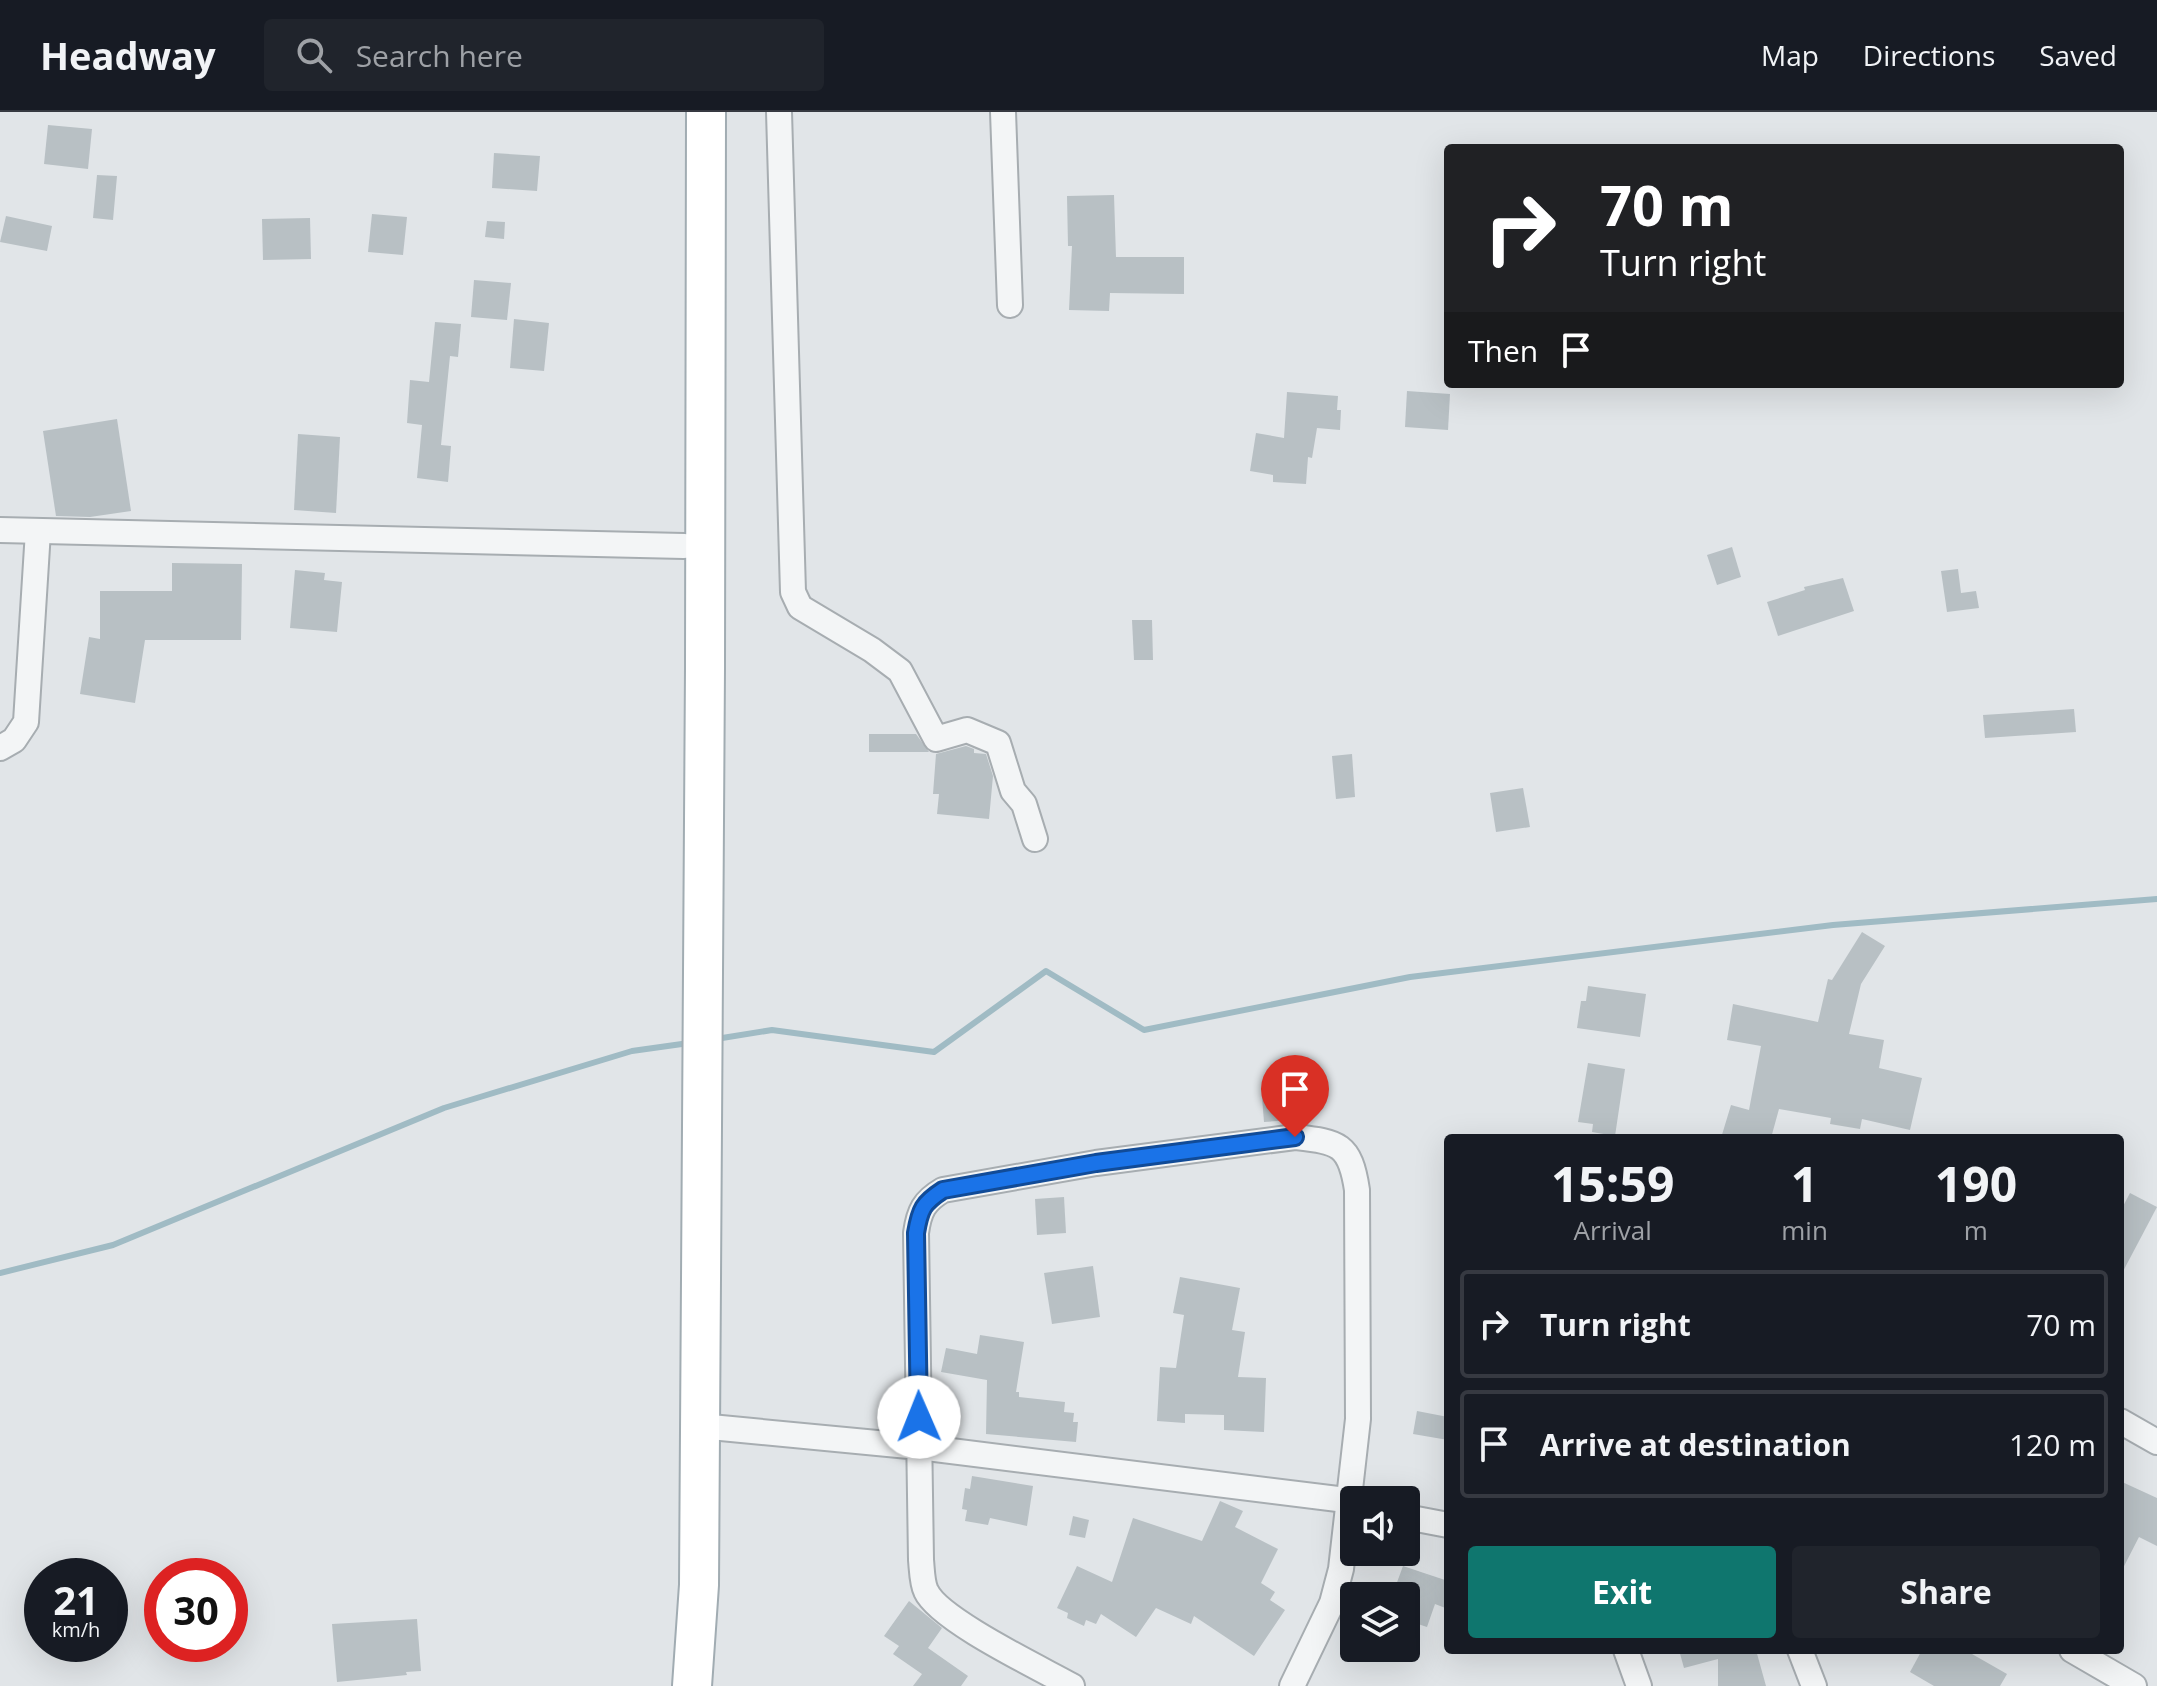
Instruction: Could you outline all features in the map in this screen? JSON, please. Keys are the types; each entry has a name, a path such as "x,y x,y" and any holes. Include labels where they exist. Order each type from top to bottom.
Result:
{"main road":[{"path":"672,1686 687,112"},
{"path":"692,1686 699,1585 706,112"}],"street":[{"path":"779,112 793,592 800,607 872,650 900,671 936,739 967,730 998,743 1013,791 1024,804 1035,839"},
{"path":"1003,112 1010,305"},
{"path":"0,530 684,546"},
{"path":"0,748 14,740 26,722 38,531"},
{"path":"1072,1686 956,1620 936,1605 925,1590 921,1560 916,1233 926,1201 943,1190 1065,1168 1295,1137 1340,1147 1353,1165 1357,1190 1358,1419 1352,1486"},
{"path":"2124,1423 2157,1442"},
{"path":"700,1426 919,1447 1340,1499"},
{"path":"1420,1520 1444,1524"},
{"path":"1292,1686 1332,1603 1341,1566"},
{"path":"1627,1654 1639,1686"},
{"path":"1802,1654 1814,1686"},
{"path":"2079,1654 2134,1686"}],"building":[{"path":"48,125 92,129 88,169 44,164"},
{"path":"494,153 540,156 537,191 492,188"},
{"path":"97,175 117,176 113,220 93,218"},
{"path":"1114,195 1116,257 1184,257 1184,294 1110,293 1109,311 1069,310 1072,246 1068,246 1067,196"},
{"path":"372,214 407,217 403,255 368,252"},
{"path":"6,216 52,226 47,251 0,242"},
{"path":"310,218 311,259 263,260 262,219"},
{"path":"487,221 505,222 504,239 485,237"},
{"path":"474,280 511,283 507,320 471,317"},
{"path":"514,319 549,323 544,371 510,368"},
{"path":"435,322 461,324 458,357 450,356 441,445 451,446 448,482 417,478 422,425 407,423 410,380 429,382"},
{"path":"1407,391 1450,394 1448,430 1405,427"},
{"path":"1287,392 1338,396 1337,410 1341,410 1340,430 1317,428 1312,458 1308,457 1306,484 1273,482 1273,475 1250,471 1256,433 1284,438"},
{"path":"117,419 131,511 90,517 56,516 43,431"},
{"path":"298,434 340,437 336,513 294,510"},
{"path":"1732,547 1741,577 1717,585 1707,555"},
{"path":"172,563 242,564 241,640 145,640 135,703 80,694 89,637 100,639 100,591 172,591"},
{"path":"1958,569 1961,593 1976,591 1979,608 1947,612 1941,571"},
{"path":"295,570 325,573 324,580 342,582 337,632 290,628"},
{"path":"1843,578 1854,611 1778,636 1767,602 1805,590 1804,587"},
{"path":"1132,620 1152,620 1153,660 1134,660"},
{"path":"2074,709 2076,732 1985,738 1983,715"},
{"path":"869,734 916,734 929,752 869,752"},
{"path":"966,746 974,749 974,753 986,754 993,776 989,819 937,814 939,794 933,794 936,754"},
{"path":"1352,754 1355,797 1336,799 1332,756"},
{"path":"1523,788 1530,827 1496,832 1490,793"},
{"path":"1862,932 1885,946 1861,984 1849,1034 1884,1040 1879,1068 1922,1078 1910,1130 1862,1119 1860,1129 1830,1124 1831,1118 1779,1109 1772,1134 1722,1134 1731,1105 1749,1110 1761,1046 1727,1040 1733,1004 1818,1022 1828,979 1832,980"},
{"path":"1588,986 1646,994 1640,1037 1577,1028 1581,1001 1586,1001"},
{"path":"1588,1063 1625,1069 1615,1134 1592,1132 1593,1124 1578,1122"},
{"path":"1303,1093 1305,1119 1264,1122 1262,1097"},
{"path":"2130,1193 2157,1207 2124,1269 2124,1204"},
{"path":"1064,1197 1066,1233 1037,1235 1035,1199"},
{"path":"1093,1266 1100,1317 1052,1324 1044,1273"},
{"path":"1180,1277 1240,1288 1232,1330 1245,1332 1238,1377 1266,1378 1264,1432 1224,1430 1224,1415 1185,1414 1185,1423 1157,1421 1160,1367 1176,1368 1184,1315 1173,1313"},
{"path":"980,1335 1024,1342 1016,1392 1019,1392 1019,1397 1065,1402 1064,1412 1074,1413 1073,1422 1078,1422 1076,1442 986,1434 987,1380 941,1372 946,1348 977,1354"},
{"path":"1417,1411 1444,1416 1444,1439 1413,1434"},
{"path":"972,1476 1033,1486 1027,1526 990,1518 988,1525 965,1521 967,1510 962,1509 965,1488 970,1489"},
{"path":"2124,1483 2157,1498 2157,1546 2139,1537 2124,1566"},
{"path":"1220,1501 1243,1511 1235,1527 1278,1549 1261,1583 1275,1592 1270,1600 1285,1610 1254,1656 1194,1616 1191,1624 1156,1608 1136,1637 1101,1614 1096,1624 1086,1620 1084,1626 1067,1618 1068,1613 1057,1608 1077,1566 1112,1582 1133,1518 1202,1541"},
{"path":"1073,1516 1089,1520 1085,1538 1069,1535"},
{"path":"1403,1566 1444,1580 1444,1607 1435,1604 1427,1627 1420,1625 1420,1582 1397,1582"},
{"path":"909,1601 942,1628 928,1648 968,1676 961,1686 913,1686 922,1674 893,1654 899,1646 884,1636"},
{"path":"417,1619 421,1671 337,1682 332,1624"},
{"path":"1680,1654 1757,1654 1766,1686 1718,1686 1718,1659 1684,1668"},
{"path":"1920,1654 1972,1654 2007,1674 2000,1686 1934,1686 1910,1672"}],"waterway":[{"path":"716,1039 772,1030 934,1052 1046,971 1144,1030 1410,977 1833,925 2157,899"},
{"path":"0,1273 113,1245 444,1108 632,1051 689,1043"}],"route":[{"path":"919,1417 916,1233 926,1201 943,1190 1065,1168 1295,1137"}]}
